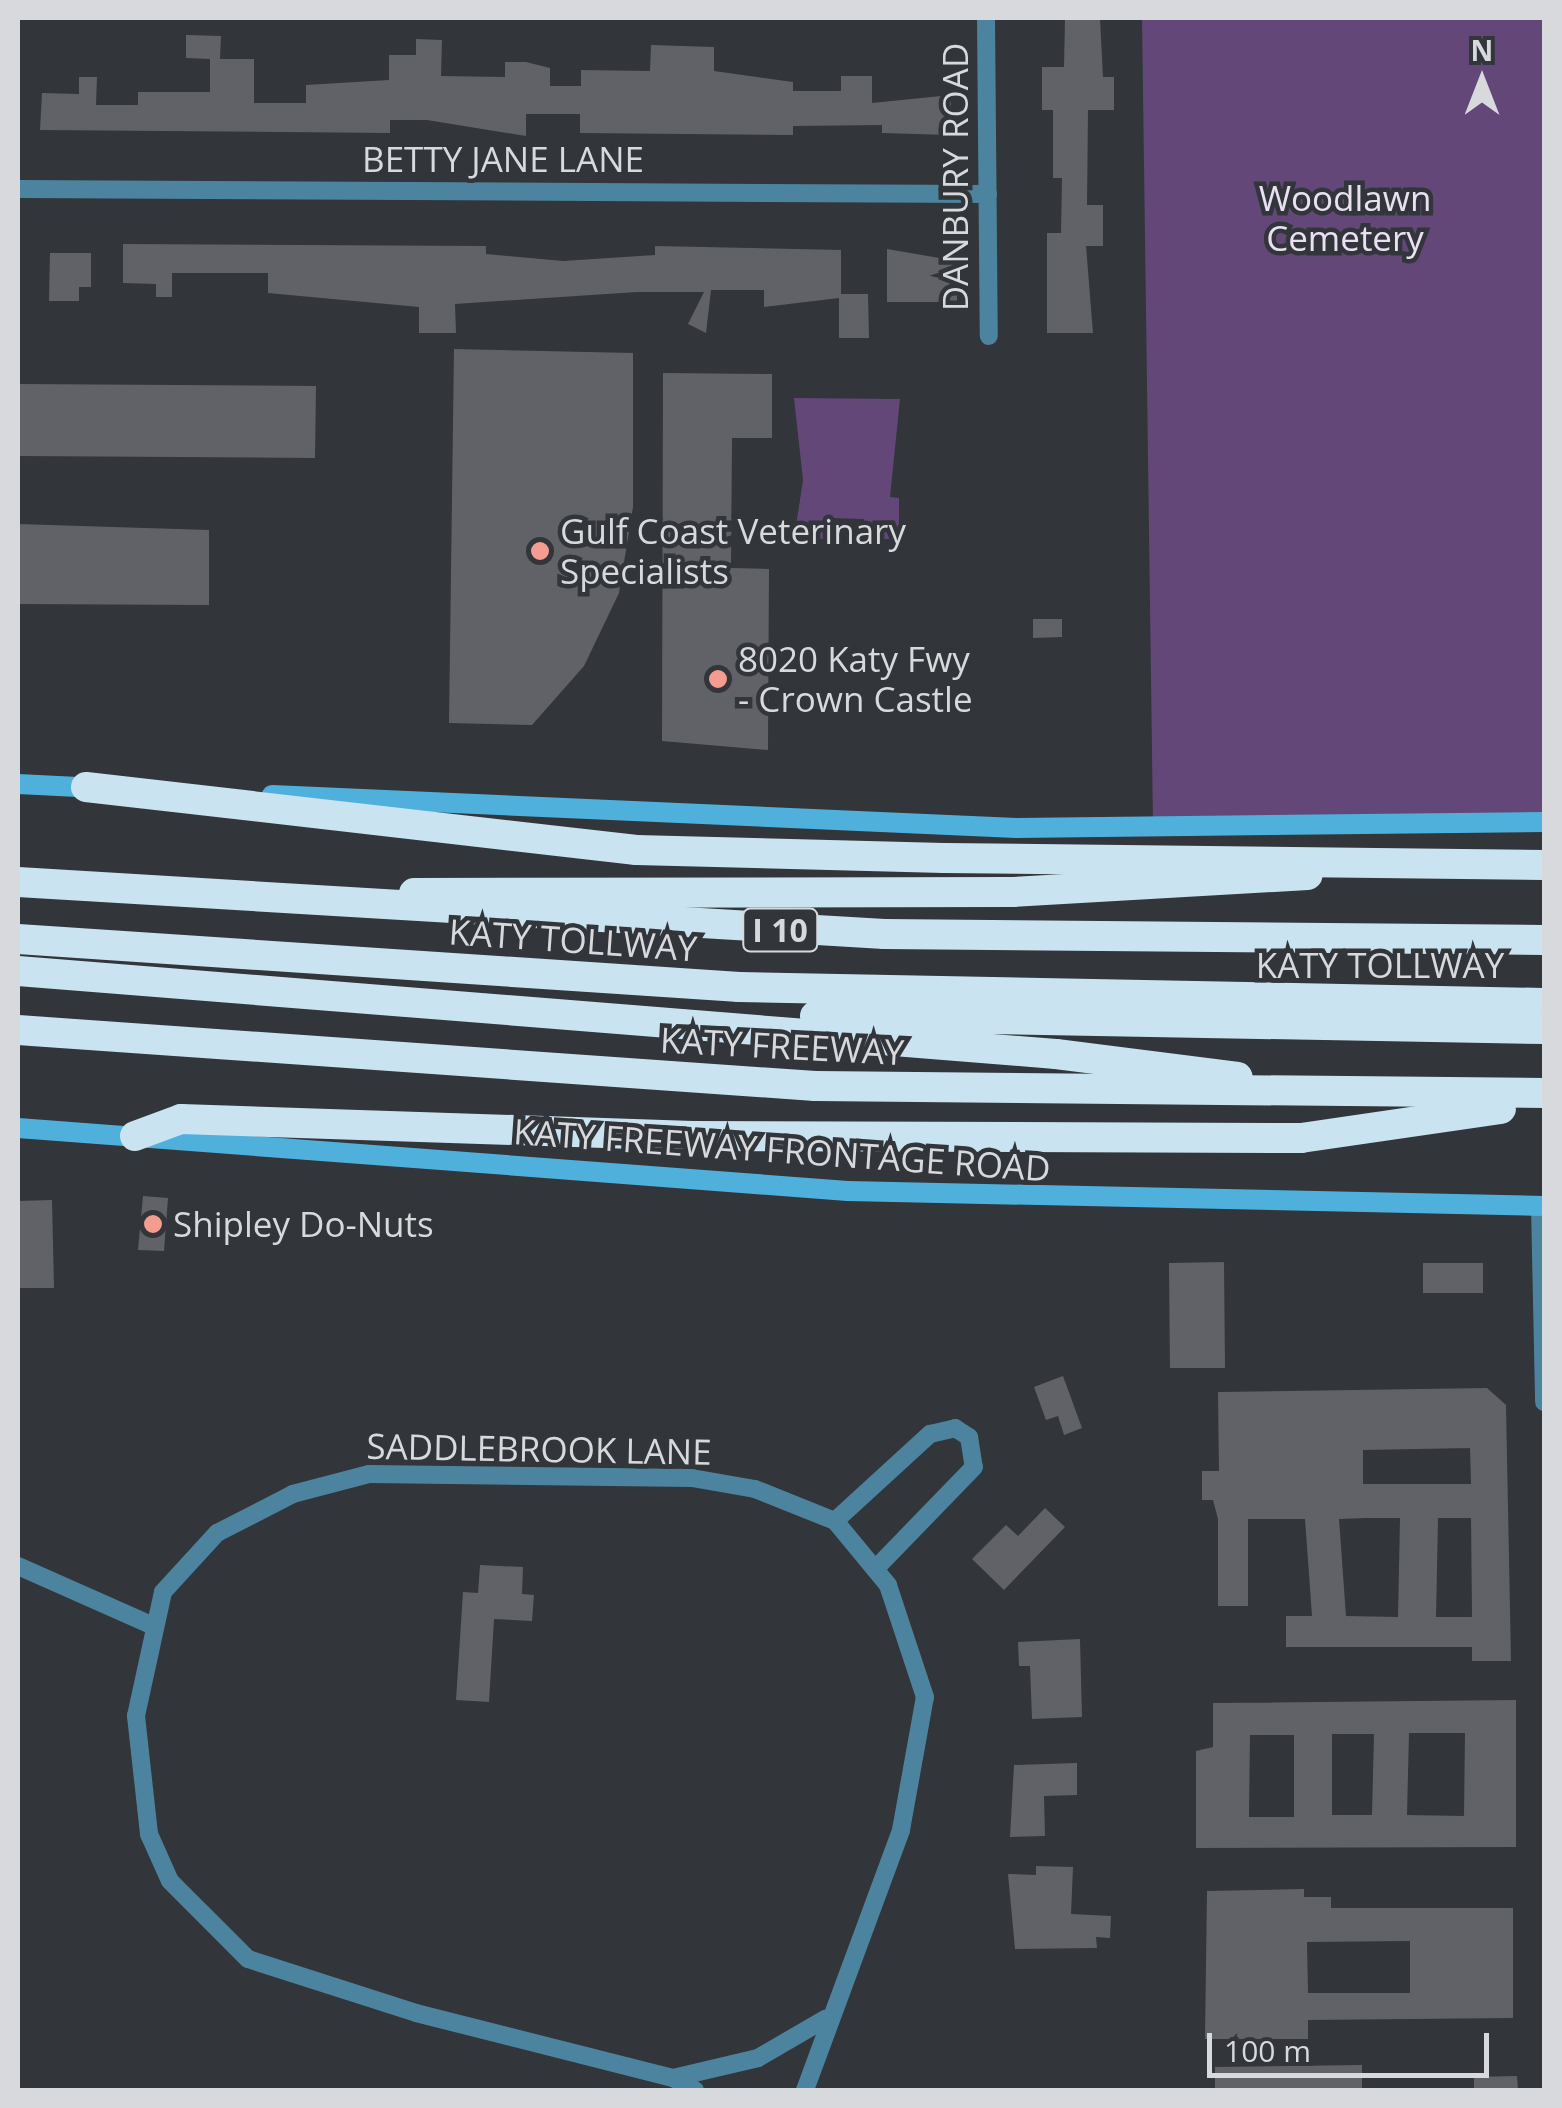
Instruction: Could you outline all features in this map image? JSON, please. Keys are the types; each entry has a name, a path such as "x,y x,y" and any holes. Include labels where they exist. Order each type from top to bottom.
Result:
{"highway":[{"path":"86,787 636,850 1544,865"},
{"path":"274,900 556,887 1013,892 1544,853"},
{"name":"I 10","path":"18,882 884,934 1544,940"},
{"name":"KATY TOLLWAY","path":"18,939 739,987 1544,1003"},
{"path":"18,971 1056,1054 1355,1093"},
{"path":"437,1005 1544,1029"},
{"name":"KATY FREEWAY","path":"18,1030 816,1086 1544,1093"},
{"path":"135,1136 181,1119 692,1136 1301,1138 1544,1102"}],"main road":[{"path":"18,784 1016,828 1544,822"},
{"name":"KATY FREEWAY FRONTAGE ROAD","path":"18,1128 1053,1201 1542,1206"}],"street":[{"name":"DANBURY ROAD","path":"986,18 989,336"},
{"name":"BETTY JANE LANE","path":"18,189 988,194"},
{"path":"1542,1206 1544,1402"},
{"path":"835,1521 930,1434 954,1428 969,1437 974,1467 875,1569"},
{"name":"SADDLEBROOK LANE","path":"696,2090 673,2078 313,1982 248,1960 202,1921 170,1881 140,1780 136,1716 151,1625 184,1561 217,1533 292,1494 369,1474 692,1478 756,1489 835,1521 875,1569 910,1636 921,1681 919,1759 901,1830 825,2019 805,2090"},
{"path":"18,1566 151,1625"},
{"name":"SADDLEBROOK LANE","path":"673,2078 758,2058 825,2019"}],"green space":[{"name":"Woodlawn Cemetery","path":"1142,18 1544,18 1544,822 1153,826"},
{"path":"794,398 900,399 890,497 899,498 899,539 864,539 864,519 830,518 829,539 794,539 803,480"}],"building":[{"path":"1065,18 1100,18 1103,77 1114,77 1114,110 1088,110 1087,205 1103,205 1103,246 1086,246 1093,333 1047,333 1047,233 1061,233 1062,178 1053,178 1053,110 1042,110 1042,67 1064,67"},
{"path":"186,35 221,36 220,59 254,59 254,103 306,103 306,85 389,80 389,55 416,55 416,39 442,40 441,76 505,77 505,62 526,62 550,68 550,86 581,86 581,70 650,71 651,45 714,47 714,71 793,82 793,91 841,91 841,76 872,76 872,103 951,95 950,135 882,133 882,125 793,126 793,135 580,133 580,114 526,114 526,136 427,120 390,120 390,133 40,130 42,93 79,94 79,77 97,77 96,105 138,105 138,92 210,92 210,59 186,58"},
{"path":"123,244 486,246 486,254 563,261 655,255 655,246 841,250 841,294 868,294 869,338 839,338 839,298 764,307 764,290 711,290 706,333 688,324 704,292 637,292 455,304 456,333 419,333 419,307 268,293 268,273 172,273 172,297 156,297 156,284 123,283"},
{"path":"887,249 957,261 957,302 887,302"},
{"path":"50,253 91,253 91,287 79,287 79,301 49,301"},
{"name":"Gulf Coast Veterinary Specialists","path":"454,349 633,353 633,507 619,593 584,666 532,725 449,723"},
{"path":"663,373 772,374 772,438 732,438 731,568 769,569 768,750 662,741"},
{"path":"18,384 316,386 315,458 18,456"},
{"path":"18,524 209,530 209,605 18,604"},
{"path":"1033,619 1062,619 1062,637 1033,638"},
{"name":"Shipley Do-Nuts","path":"143,1196 168,1198 164,1251 138,1250"},
{"path":"52,1200 54,1288 18,1288 18,1201"},
{"path":"1224,1262 1225,1368 1170,1368 1169,1263"},
{"path":"1423,1263 1483,1263 1483,1293 1423,1293"},
{"path":"1063,1376 1082,1428 1064,1435 1058,1416 1046,1420 1034,1387"},
{"path":"1487,1388 1506,1405 1511,1661 1472,1661 1472,1647 1286,1647 1286,1616 1312,1616 1305,1519 1248,1519 1248,1606 1218,1606 1218,1519 1213,1500 1202,1500 1202,1471 1219,1471 1218,1392","holes":["1470,1448 1471,1484 1363,1484 1363,1450","1400,1518 1398,1617 1346,1616 1339,1519","1438,1518 1471,1518 1472,1617 1436,1617"]},
{"path":"1045,1508 1065,1527 1004,1590 972,1559 1006,1525 1018,1536"},
{"path":"480,1565 523,1567 522,1594 534,1595 532,1621 494,1619 489,1702 456,1700 463,1592 478,1593"},
{"path":"1080,1639 1082,1717 1032,1719 1030,1666 1019,1666 1018,1642"},
{"path":"1516,1700 1516,1847 1196,1848 1196,1751 1213,1747 1213,1703","holes":["1409,1733 1465,1733 1464,1816 1407,1815","1332,1734 1374,1734 1372,1815 1332,1815","1250,1735 1294,1735 1294,1817 1249,1817"]},
{"path":"1077,1763 1077,1795 1044,1796 1045,1836 1010,1837 1014,1765"},
{"path":"1036,1866 1073,1867 1071,1914 1111,1916 1110,1938 1096,1937 1097,1948 1015,1949 1008,1874 1036,1875"},
{"path":"1304,1889 1304,1897 1331,1897 1331,1908 1513,1908 1513,2018 1308,2020 1308,2039 1205,2039 1207,1891","holes":["1410,1941 1410,1993 1308,1993 1307,1942"]},
{"path":"1362,2065 1362,2090 1215,2090 1215,2067"},
{"path":"1517,2076 1518,2090 1474,2090 1474,2077"}],"place":[{"name":"Gulf Coast Veterinary Specialists","path":"540,551"},
{"name":"8020 Katy Fwy - Crown Castle","path":"718,679"},
{"name":"Shipley Do-Nuts","path":"153,1224"}]}
